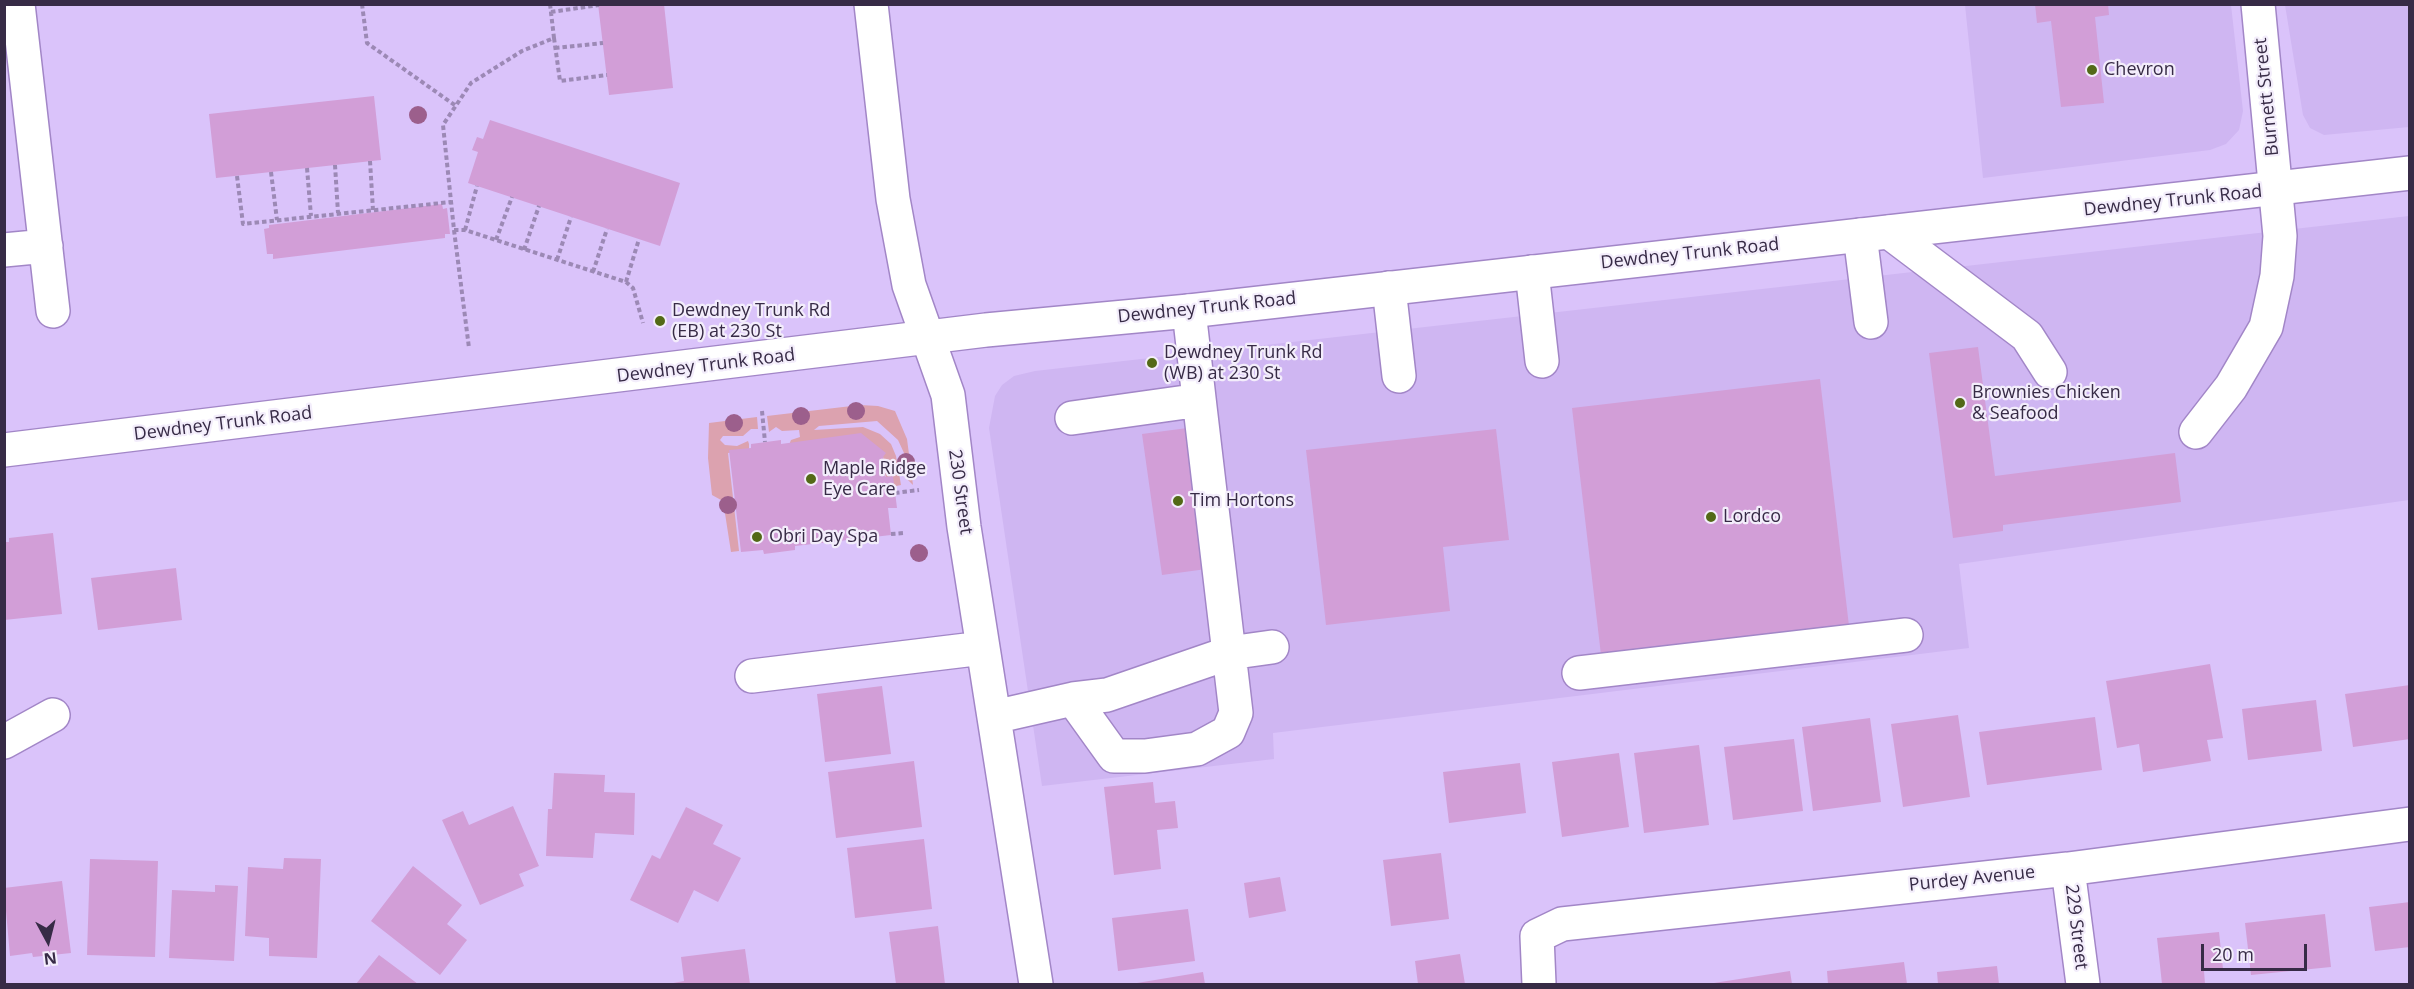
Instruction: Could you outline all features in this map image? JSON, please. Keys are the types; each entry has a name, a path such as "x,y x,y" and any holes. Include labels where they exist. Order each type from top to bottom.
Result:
{"main road":[{"path":"18,4 53,311"},
{"name":"230 Street","path":"871,4 893,199 909,285 948,395 964,527 1036,984"},
{"name":"Burnett Street","path":"2196,432 2231,387 2266,327 2277,276 2280,246 2258,4"},
{"name":"Dewdney Trunk Road","path":"4,450 928,338 2276,190 2409,173"},
{"path":"1871,322 1874,234"},
{"path":"1874,234 2027,336 2050,372"},
{"path":"4,250 46,246"},
{"path":"1532,272 1542,362"},
{"path":"1389,288 1399,376"},
{"path":"1073,699 1114,756 1145,756 1197,749 1228,732 1236,713 1189,310"},
{"path":"1072,418 1186,402 1200,407"},
{"path":"1579,672 1906,635"},
{"path":"752,676 983,648"},
{"path":"994,717 1073,699 1107,695 1229,653 1272,648"},
{"path":"4,742 53,715"},
{"name":"Purdey Avenue","path":"1539,984 1537,936 1562,924 2068,869 2409,824"},
{"name":"229 Street","path":"2068,869 2083,984"}],"path":[{"path":"363,4 367,43 456,106"},
{"path":"550,4 560,81 607,75"},
{"path":"551,12 598,5"},
{"path":"469,348 443,125 471,83 522,51 554,38"},
{"path":"555,48 603,43"},
{"path":"370,161 373,210"},
{"path":"335,165 338,213"},
{"path":"307,168 311,216"},
{"path":"271,172 277,220"},
{"path":"237,176 243,225 451,202"},
{"path":"465,230 477,186"},
{"path":"496,240 512,197"},
{"path":"524,250 539,206"},
{"path":"557,260 571,217"},
{"path":"593,272 607,229"},
{"path":"454,230 465,230 626,282 633,288 643,323"},
{"path":"626,282 639,239"},
{"path":"762,411 765,442"},
{"path":"895,493 919,490"},
{"path":"891,534 904,533"}],"shaded area":[{"path":"1965,5 2231,5 2243,111 2239,130 2226,144 2210,150 1983,178"},
{"path":"2285,5 2409,5 2409,127 2324,135 2310,128 2303,115"},
{"path":"2409,216 2409,500 1959,564 1969,648 1273,733 1274,759 1042,786 989,428 995,396 1002,385 1014,376 1035,371"},
{"path":"860,405 878,406 895,411 907,439 913,485 908,480 904,453 898,440 877,421 819,426 814,430 863,427 880,434 891,444 896,456 901,485 887,488 883,456 789,445 791,440 800,437 799,430 782,431 776,427 769,432 767,416"},
{"path":"757,417 758,429 751,429 743,436 723,436 720,440 725,445 737,446 748,441 749,444 749,450 728,453 739,551 731,552 724,507 721,500 712,495 708,458 709,423"}],"building":[{"path":"598,4 664,4 673,88 609,95"},
{"path":"2035,4 2108,4 2109,15 2095,17 2104,103 2061,107 2051,21 2037,23"},
{"path":"374,96 381,160 216,178 209,114"},
{"path":"490,120 680,183 660,246 468,183 478,152 472,150 477,137 483,139"},
{"path":"442,204 443,209 447,208 450,234 445,234 445,238 273,259 273,254 267,254 264,229 269,228 269,225"},
{"name":"Brownies Chicken & Seafood","path":"1978,347 1995,476 2175,453 2181,502 2003,525 2003,531 1953,538 1929,353"},
{"name":"Lordco","path":"1820,379 1849,626 1601,655 1572,408"},
{"name":"Tim Hortons","path":"1195,427 1214,568 1162,575 1142,434"},
{"path":"1496,429 1509,540 1443,547 1450,611 1326,625 1306,450"},
{"path":"861,433 886,453 883,457 885,477 893,476 897,508 888,508 891,535 795,546 795,550 764,554 763,550 741,552 729,450 751,448 751,444 781,440 781,444"},
{"path":"53,533 62,614 4,620 4,542 9,542 9,538"},
{"path":"176,568 182,620 98,630 91,578"},
{"path":"2210,664 2223,738 2207,740 2211,761 2143,772 2139,744 2117,748 2106,681"},
{"path":"2410,685 2410,739 2353,747 2345,694"},
{"path":"882,686 891,754 825,762 817,694"},
{"path":"2316,700 2322,751 2248,760 2242,709"},
{"path":"1958,715 1970,797 1903,807 1891,724"},
{"path":"2095,717 2102,770 1987,785 1979,732"},
{"path":"1870,718 1881,802 1813,811 1802,727"},
{"path":"1794,739 1803,811 1733,820 1724,747"},
{"path":"1699,745 1709,825 1644,833 1634,753"},
{"path":"1619,753 1629,827 1562,837 1552,762"},
{"path":"914,761 922,827 836,838 828,772"},
{"path":"1520,763 1526,813 1449,823 1443,772"},
{"path":"554,773 605,775 604,792 635,793 634,835 595,833 593,858 546,856 548,809 552,809"},
{"path":"1153,782 1155,803 1175,801 1178,828 1157,830 1161,869 1114,875 1104,787"},
{"path":"513,806 539,866 519,874 524,886 480,905 442,820 463,811 469,825"},
{"path":"686,807 723,825 713,844 741,858 718,902 694,890 678,923 630,900 652,855 660,859"},
{"path":"924,839 932,909 855,918 847,848"},
{"path":"1441,853 1449,919 1391,926 1383,860"},
{"path":"284,858 321,859 317,958 269,956 269,938 245,936 248,867 283,869"},
{"path":"90,859 158,861 155,957 87,955"},
{"path":"413,866 462,905 447,924 467,940 440,975 371,921"},
{"path":"1280,877 1286,911 1249,918 1244,883"},
{"path":"62,881 71,953 33,957 32,953 10,956 4,888"},
{"path":"215,885 238,886 234,961 169,958 172,890 215,892"},
{"path":"2410,902 2410,947 2375,951 2369,907"},
{"path":"1188,909 1195,961 1118,971 1112,918"},
{"path":"2325,914 2331,967 2251,975 2245,923"},
{"path":"938,926 945,984 896,984 889,932"},
{"path":"2219,932 2223,969 2204,971 2205,984 2162,984 2157,938"},
{"path":"745,949 750,984 668,984 684,981 681,957"},
{"path":"1460,954 1465,984 1418,984 1415,961"},
{"path":"379,955 418,984 356,984"},
{"path":"1904,962 1907,984 1828,984 1827,971"},
{"path":"1997,966 1999,984 1938,984 1937,972"},
{"path":"1790,971 1792,984 1714,984 1714,983"},
{"path":"1203,972 1205,984 1137,984 1137,983"}],"place":[{"name":"Chevron","path":"2092,70"},
{"name":"Dewdney Trunk Rd (EB) at 230 St","path":"660,321"},
{"name":"Dewdney Trunk Rd (WB) at 230 St","path":"1152,363"},
{"name":"Brownies Chicken & Seafood","path":"1960,403"},
{"name":"Maple Ridge Eye Care","path":"811,479"},
{"name":"Tim Hortons","path":"1178,501"},
{"name":"Lordco","path":"1711,517"},
{"name":"Obri Day Spa","path":"757,537"}]}
